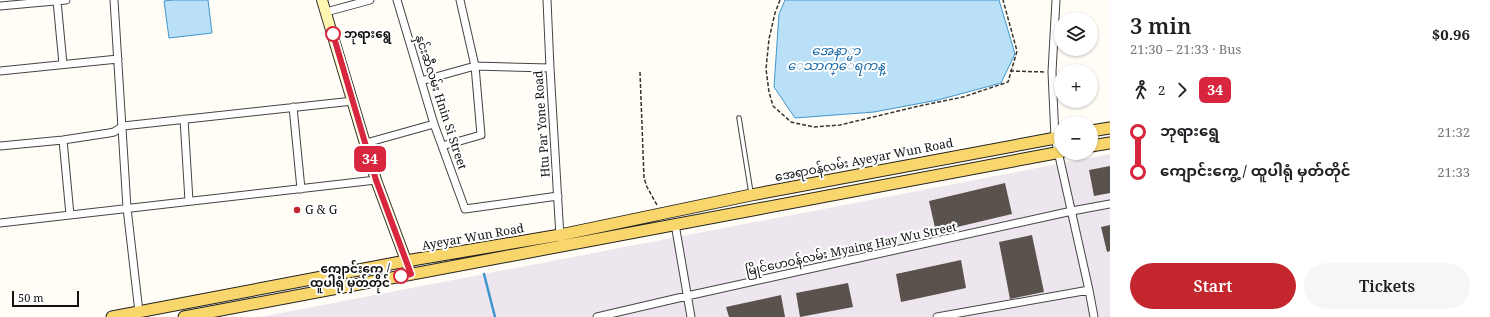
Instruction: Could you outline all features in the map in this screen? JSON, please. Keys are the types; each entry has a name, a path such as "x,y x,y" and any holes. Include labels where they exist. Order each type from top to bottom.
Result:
{"main road":[{"path":"322,0 376,180 411,274"},
{"path":"1098,130 1110,128"},
{"name":"အေရာဝန်လမ်း Ayeyar Wun Road","path":"668,213 751,195 1054,138"},
{"path":"1098,145 1110,142"},
{"path":"675,224 1054,153"},
{"name":"Ayeyar Wun Road","path":"184,317 221,314 411,274 561,241 668,213"},
{"name":"Ayeyar Wun Road","path":"112,317 406,261 561,241 675,224"}],"street":[{"path":"0,6 66,0"},
{"path":"114,0 123,126 126,208 139,312"},
{"path":"326,12 370,0"},
{"name":"နှင်းဆီလမ်း Hnin Si Street","path":"397,0 434,124 464,209 558,196"},
{"path":"442,146 481,135 475,66 460,0"},
{"name":"Htu Par Yone Road","path":"547,0 561,241"},
{"path":"1056,0 1052,72 1056,116"},
{"path":"57,1 63,64"},
{"path":"0,71 118,59"},
{"path":"421,81 475,66 550,68"},
{"path":"0,146 63,140 109,133 114,132 123,126 353,101"},
{"path":"293,107 301,189"},
{"path":"184,119 189,201"},
{"path":"366,144 434,124"},
{"path":"63,140 70,215"},
{"path":"1061,160 1094,317"},
{"path":"0,223 376,180"},
{"name":"မြိုင်ဟေဝန်လမ်း Myaing Hay Wu Street","path":"597,317 1072,211 1110,204"},
{"path":"675,224 691,317"},
{"path":"937,317 1089,290"},
{"path":"218,297 221,314"}],"lane":[{"path":"739,118 751,195"}],"path":[{"path":"780,0 769,39 766,68 769,92 773,106 791,122 814,127 840,125 918,106 963,97 1008,82 1010,71 1018,51 1003,0"},
{"path":"1010,71 1052,72"},
{"path":"640,72 644,178 646,188 668,213"}],"shaded area":[{"path":"1110,154 1110,317 260,317 1079,160 1098,160 1098,156"}],"water":[{"path":"208,0 212,33 169,38 164,1"},
{"name":"အေနာ္မာ ေသာက္ေရကန္","path":"785,0 999,0 1015,54 1001,83 938,100 874,112 795,118 774,87 779,14"}],"building":[{"path":"1110,166 1110,193 1094,196 1089,170"},
{"path":"1005,183 1012,214 936,232 929,201"},
{"path":"1110,225 1110,251 1107,252 1101,227"},
{"path":"1032,235 1044,292 1010,299 999,242"},
{"path":"961,260 966,288 901,302 896,274"},
{"path":"848,283 853,307 800,317 796,293"},
{"path":"781,295 785,317 729,317 726,307"}],"waterway":[{"path":"484,274 495,317"}],"bus line":[{"name":"34","path":"333,34 376,180 411,274 401,276"}],"place":[{"name":"ဘုရားရွေ","path":"333,34"},
{"name":"G & G","path":"297,210"},
{"name":"ကျောင်းကွေ့ / ထူပါရုံ မှတ်တိုင်","path":"401,276"}]}
